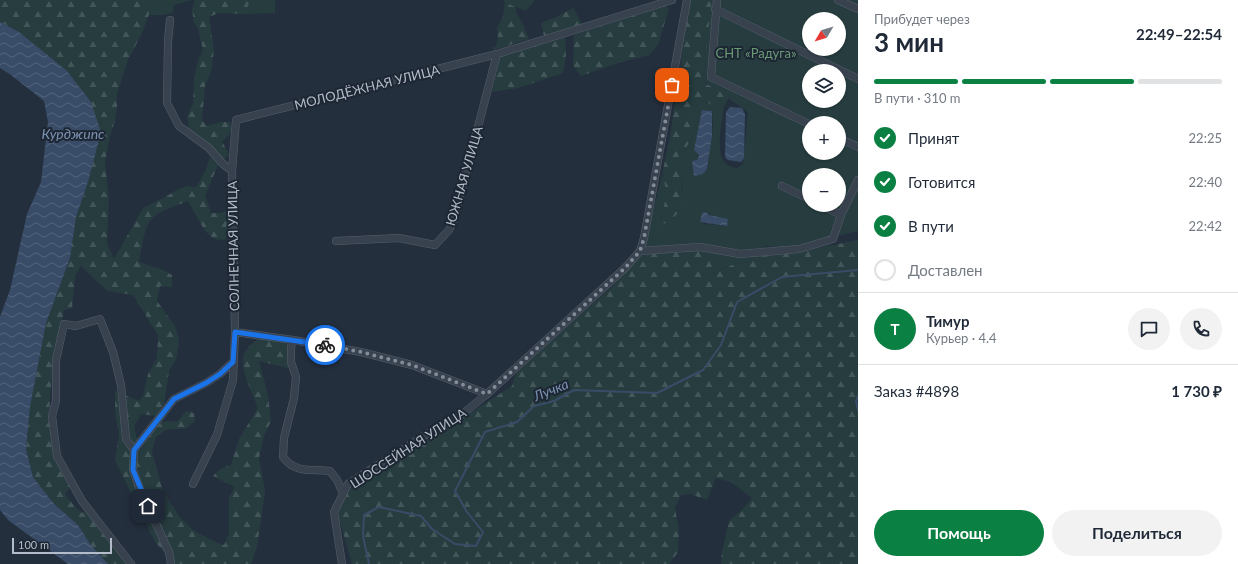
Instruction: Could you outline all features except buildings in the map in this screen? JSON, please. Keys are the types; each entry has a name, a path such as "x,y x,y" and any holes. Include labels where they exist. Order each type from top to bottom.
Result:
{"street":[{"name":"МОЛОДЁЖНАЯ УЛИЦА","path":"236,120 498,54 672,0"},
{"name":"ШОССЕЙНАЯ УЛИЦА","path":"342,564 334,512 348,484 427,434 455,420 487,394 587,304 625,268 640,251 644,238 687,0"},
{"path":"717,0 715,9 711,77 802,121"},
{"path":"838,0 858,9"},
{"path":"715,9 858,79"},
{"path":"170,20 168,41 167,103 179,126 208,148 232,171"},
{"name":"ЮЖНАЯ УЛИЦА","path":"336,241 399,238 435,245 449,230 454,219 498,54"},
{"name":"СОЛНЕЧНАЯ УЛИЦА","path":"193,484 217,435 233,380 235,332 232,171 236,120"},
{"path":"846,141 858,147"},
{"path":"640,251 700,247 740,254 799,249 833,239 841,215 858,180"},
{"path":"782,186 802,196"},
{"path":"835,212 841,215"},
{"path":"132,564 82,501 57,456 52,416 56,401 56,360 64,324 76,326 100,319 113,352 121,385 126,439 134,450"},
{"path":"235,332 361,352 412,365 487,394"},
{"path":"293,340 291,347 292,362 296,377 294,398 284,438 283,457 288,464 298,470 330,471 337,480 343,493"},
{"path":"171,564 169,552 141,492 133,470 134,450 174,399 206,383 220,374 233,362"}],"green space":[{"path":"0,0 152,0 149,15 141,35 128,60 117,93 115,121 110,136 105,162 109,200 107,243 114,259 143,208 187,186 196,187 205,172 210,157 218,165 205,196 211,213 220,213 229,210 230,229 225,240 214,239 205,231 188,201 167,209 152,218 147,226 139,262 163,270 172,275 172,287 160,286 157,301 175,326 179,340 177,357 169,371 164,404 155,416 141,414 134,426 140,452 158,425 167,421 177,422 186,411 194,413 195,421 187,428 166,430 156,437 152,451 163,491 179,516 193,530 224,545 229,534 229,497 235,487 213,476 220,469 231,465 239,439 258,408 246,377 243,357 249,347 260,338 288,344 288,368 259,361 268,395 271,421 264,436 259,458 265,491 257,547 251,564 173,564 154,540 115,460 119,435 115,410 115,391 139,401 143,396 148,374 157,358 158,335 133,295 107,291 81,266 75,276 72,308 64,310 57,346 50,400 51,436 55,458 70,487 65,494 75,507 82,513 86,511 130,564 108,564 90,544 78,525 54,504 33,477 26,449 30,407 46,323 70,258 76,217 88,182 19,32 0,22"},
{"path":"152,0 192,0 174,5 173,13 149,15"},
{"path":"195,0 251,0 244,14 219,13 209,17 214,50 211,71 205,86 202,120 207,126 221,122 230,122 232,130 222,141 229,155 223,160 189,130 187,116 193,104 194,80 198,60 203,50 198,29 194,23 192,9"},
{"path":"251,0 275,0 275,13 244,14"},
{"path":"503,0 535,0 526,11 505,3"},
{"path":"690,0 712,0 703,77 705,83 729,97 724,107 712,105 703,100 695,107 695,122 691,141 675,161 680,169 682,181 681,192 686,203 676,215 662,225 661,221 666,195 663,170 670,137"},
{"name":"СНТ «Радуга»","path":"705,0 858,0 858,231 792,248 764,246 765,250 735,251 692,246 643,247 663,170 666,195 661,221 680,195 682,180 675,161 691,141 695,122 695,107 703,100 712,105 724,107 720,152 725,163 729,166 737,168 743,164 748,112 695,75","holes":["702,110 712,111 713,118 707,169 697,160","706,212 727,226 705,224 700,222"]},
{"path":"505,3 516,7 516,13 523,24 529,39 494,50 492,47 496,46 498,39 497,28 503,16"},
{"path":"664,6 669,8 658,45 649,55 621,62 581,76 573,65 574,35"},
{"path":"573,8 582,24 544,36 541,23"},
{"path":"565,37 566,55 563,73 518,88 492,92 500,56"},
{"path":"858,240 858,564 721,564 722,552 729,521 743,509 752,498 731,482 716,478 707,500 690,494 681,495 675,508 679,531 678,552 669,564 352,564 336,512 340,502 352,488 369,474 436,435 512,386 516,374 612,287 640,256 653,252 682,250 711,252 714,258 709,275 746,259"},
{"path":"711,252 771,256 746,259 708,275 714,258"}],"water":[{"name":"Курджипс","path":"0,22 19,32 67,71 91,102 101,132 88,182 76,217 70,258 46,323 30,407 26,449 33,477 54,504 78,525 90,544 108,564 68,564 8,520 0,510 0,317 10,290 27,214 41,182 48,122 44,101 0,68"},
{"path":"730,107 742,108 745,114 744,158 741,162 728,160 725,157 726,112"},
{"path":"702,110 712,111 712,136 707,169 703,174 694,176 692,161 697,160 699,155 694,150"},
{"path":"706,212 709,215 728,219 727,226 700,222 702,213"}],"waterway":[{"name":"Лучка","path":"369,564 363,536 364,515 379,507 421,516 432,529 455,544 476,546 483,532 467,512 455,491 485,432 517,422 534,406 554,401 574,390 657,393 703,370 721,345 737,302 782,277 858,270"},
{"name":"Лучка","path":"858,396 856,401 858,410"}],"way so far":[{"path":"325,345 361,352 412,365 487,394 587,304 625,268 640,251 644,238 672,85"}],"route":[{"path":"148,506 133,470 134,450 174,399 206,383 220,374 233,362 235,332 325,345"}]}
